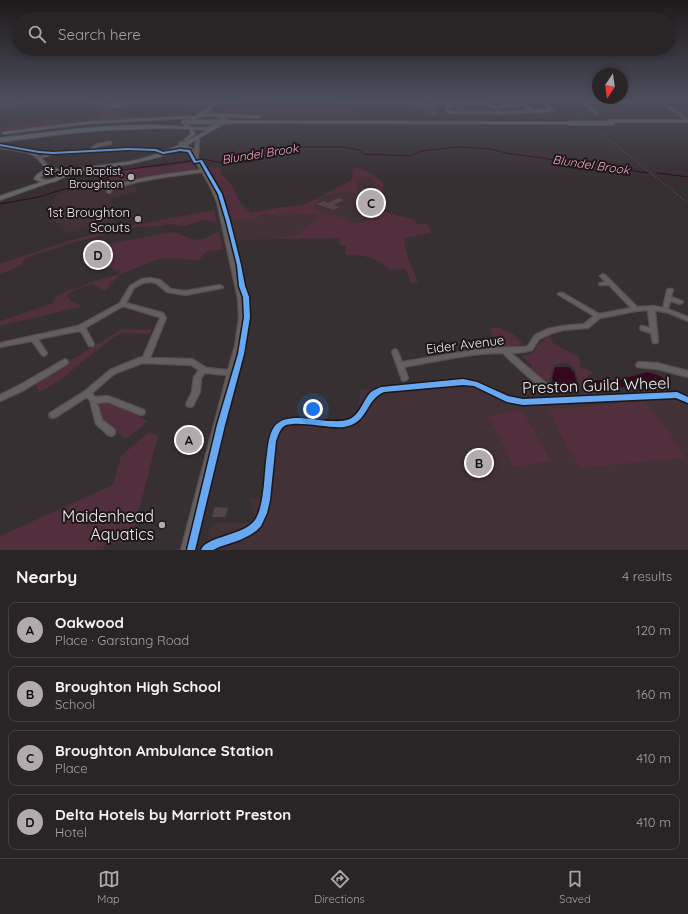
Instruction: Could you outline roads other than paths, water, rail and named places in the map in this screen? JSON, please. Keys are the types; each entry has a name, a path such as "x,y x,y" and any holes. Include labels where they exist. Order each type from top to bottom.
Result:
{"highway":[{"path":"1,136 68,126"},
{"path":"1,136 86,126"},
{"path":"1,136 109,126"},
{"path":"1,136 160,127 201,130 224,127 276,126"}],"main road":[{"path":"0,197 51,181 76,171 138,161 176,149 192,136 193,134 189,128"},
{"path":"0,197 28,186 38,177 57,170 130,161 183,144 214,128"},
{"path":"57,170 65,172 64,176"},
{"path":"38,177 43,182 51,181"}],"street":[{"path":"186,550 232,373 241,331 242,318 241,299 219,202 212,186 197,160 195,152 197,138"},
{"path":"90,151 95,146 107,142"},
{"path":"183,144 195,152"},
{"path":"0,147 22,151 39,158 44,166 57,170"},
{"path":"176,149 186,149 195,152"},
{"path":"39,158 53,153 147,150"},
{"path":"38,177 44,166"},
{"path":"109,192 109,189 117,186 155,178 203,171"},
{"path":"603,276 636,309"},
{"path":"0,345 80,328 122,304 134,285 146,280 158,281 169,291 185,293 220,287"},
{"path":"602,284 610,283"},
{"path":"666,310 670,290"},
{"path":"561,294 598,316"},
{"path":"668,298 680,302"},
{"path":"122,304 161,315 163,318 146,359"},
{"path":"650,308 652,312 655,341"},
{"name":"Eider Avenue","path":"400,365 484,351 521,351 530,348 537,337 550,331 586,326 598,316 636,309 650,308 666,310 688,319"},
{"path":"80,328 92,344"},
{"path":"643,328 654,332"},
{"path":"34,338 44,352"},
{"path":"505,350 545,387"},
{"path":"395,352 404,378"},
{"path":"53,415 88,393 112,372 146,359 156,361 192,362 197,364 203,370 232,373"},
{"path":"0,398 21,388 65,362"},
{"path":"639,365 657,366 688,374"},
{"path":"190,404 196,392 198,377 203,370"},
{"path":"88,393 93,400 100,422 111,432"},
{"path":"93,400 108,399 141,412"}],"waterway":[{"name":"Blundel Brook","path":"0,204 39,197 64,189 91,185 123,170 204,159 222,163 255,157 272,150 290,147 344,147 359,150 364,154 410,156 421,151 458,147 491,149 506,153 648,173"},
{"path":"657,173 688,177"}],"railway":[{"path":"592,126 688,203"}],"place":[{"name":"St John Baptist, Broughton","path":"131,177"},
{"name":"Broughton Ambulance Station","path":"371,203"},
{"name":"1st Broughton Scouts","path":"138,219"},
{"name":"Delta Hotels by Marriott Preston","path":"98,255"},
{"name":"Oakwood","path":"189,440"},
{"name":"Broughton High School","path":"479,463"},
{"name":"Maidenhead Aquatics","path":"162,525"}]}
